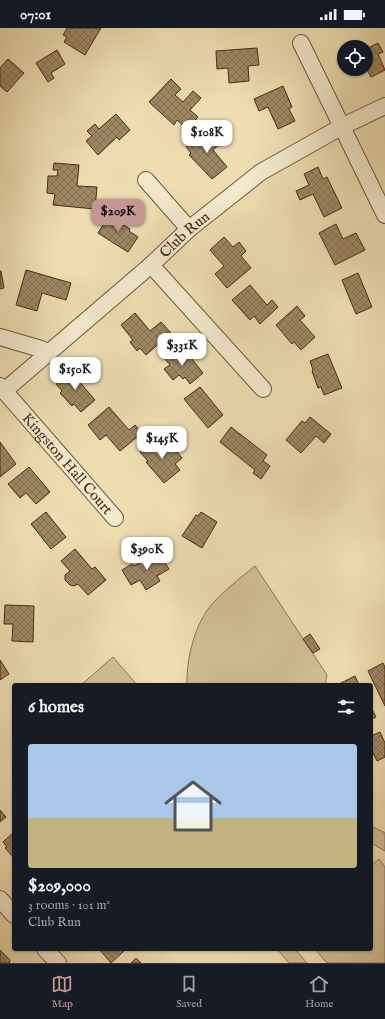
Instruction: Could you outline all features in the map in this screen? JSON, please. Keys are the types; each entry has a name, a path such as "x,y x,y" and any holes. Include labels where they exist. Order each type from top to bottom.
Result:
{"street":[{"path":"301,43 385,215"},
{"name":"Club Run","path":"2,389 49,353 152,265 189,229 261,172 341,127 385,106"},
{"path":"146,180 189,229"},
{"path":"152,265 263,389"},
{"path":"0,337 41,349 49,353"},
{"name":"Kingston Hall Court","path":"2,389 115,518"},
{"path":"0,899 12,913"},
{"path":"47,951 58,963"}],"shaded area":[{"path":"255,566 327,675 325,683 187,683 190,653 201,620 213,603"},
{"path":"113,657 135,683 83,683"},
{"path":"373,827 385,833 385,851 373,844"},
{"path":"379,859 385,867 385,963 327,963 317,951 373,951 373,864"},
{"path":"279,951 297,951 307,963 289,963"}],"building":[{"path":"67,28 101,28 85,55 64,42 67,37 63,35"},
{"path":"378,43 383,52 378,54 385,70 373,76 373,46"},
{"path":"257,48 259,65 248,66 249,81 229,83 228,68 217,69 216,51"},
{"path":"57,50 65,64 51,73 54,78 48,82 36,63"},
{"path":"8,59 24,73 7,92 0,86 0,68"},
{"path":"171,79 181,89 175,95 183,102 193,91 201,98 190,110 198,117 187,129 177,120 174,125 149,102"},
{"path":"283,86 292,107 289,109 295,121 278,129 268,107 259,111 254,99"},
{"path":"116,114 130,130 119,140 117,137 98,155 86,141 92,136 87,131 95,124 99,129"},
{"path":"208,128 221,143 213,150 227,167 212,179 189,155 191,153 186,147"},
{"path":"54,163 79,165 77,186 97,187 95,209 53,205 55,194 47,193 48,176 57,176 58,170 53,170"},
{"path":"318,167 323,179 327,177 342,208 324,217 313,194 300,200 296,191 309,185 304,174"},
{"path":"110,214 119,219 117,221 130,229 129,231 138,237 128,252 98,233"},
{"path":"336,224 343,239 356,233 365,250 335,265 319,233"},
{"path":"224,237 233,247 239,242 246,251 241,256 251,268 227,288 215,274 224,266 210,250"},
{"path":"26,270 71,283 66,300 42,293 37,311 16,305"},
{"path":"0,271 4,288 0,289"},
{"path":"358,273 372,307 356,314 342,280"},
{"path":"250,285 267,305 272,300 278,307 260,324 254,316 250,320 232,300"},
{"path":"297,306 305,316 300,320 315,337 301,350 294,342 292,344 276,325"},
{"path":"135,313 150,331 161,322 171,333 146,355 140,348 137,351 130,342 133,340 121,325"},
{"path":"179,347 186,356 188,354 203,373 190,384 185,377 183,379 179,375 173,380 164,369 170,365 165,359"},
{"path":"328,354 342,388 324,395 321,387 318,388 310,361"},
{"path":"74,368 80,376 77,379 95,400 81,412 74,404 72,406 60,393 62,391 56,384"},
{"path":"200,387 223,415 208,428 184,399"},
{"path":"109,407 129,430 135,425 142,433 120,451 106,435 100,440 88,425"},
{"path":"310,417 331,434 324,443 316,436 301,453 286,440 302,421 305,423"},
{"path":"231,427 267,455 263,461 270,466 261,479 253,473 255,470 220,442"},
{"path":"156,438 167,450 172,446 182,458 175,464 180,470 164,483 146,462 148,461 140,452"},
{"path":"0,442 16,464 0,477"},
{"path":"29,467 50,492 36,504 26,493 20,498 8,484"},
{"path":"46,512 66,537 51,549 31,524"},
{"path":"201,512 217,522 202,548 182,536 196,515 198,516"},
{"path":"75,549 92,569 95,567 106,580 88,595 78,584 74,586 70,585 65,580 65,575 70,571 61,561"},
{"path":"158,552 169,569 157,576 160,581 146,590 140,580 131,585 122,570 132,564 134,566"},
{"path":"5,605 34,606 33,642 12,641 13,624 4,624"},
{"path":"310,634 320,649 313,653 303,639"},
{"path":"0,660 9,674 0,680"},
{"path":"383,663 385,667 385,706 368,671"},
{"path":"355,676 358,683 341,683"},
{"path":"373,711 376,717 373,718"},
{"path":"380,732 385,743 385,757 377,761 373,753 373,735"},
{"path":"0,810 6,817 0,822"},
{"path":"12,834 12,856 5,848 7,847 3,842"},
{"path":"0,950 10,960 9,963 0,963"},
{"path":"101,951 124,951 111,963"},
{"path":"136,958 141,963 131,963"}]}
